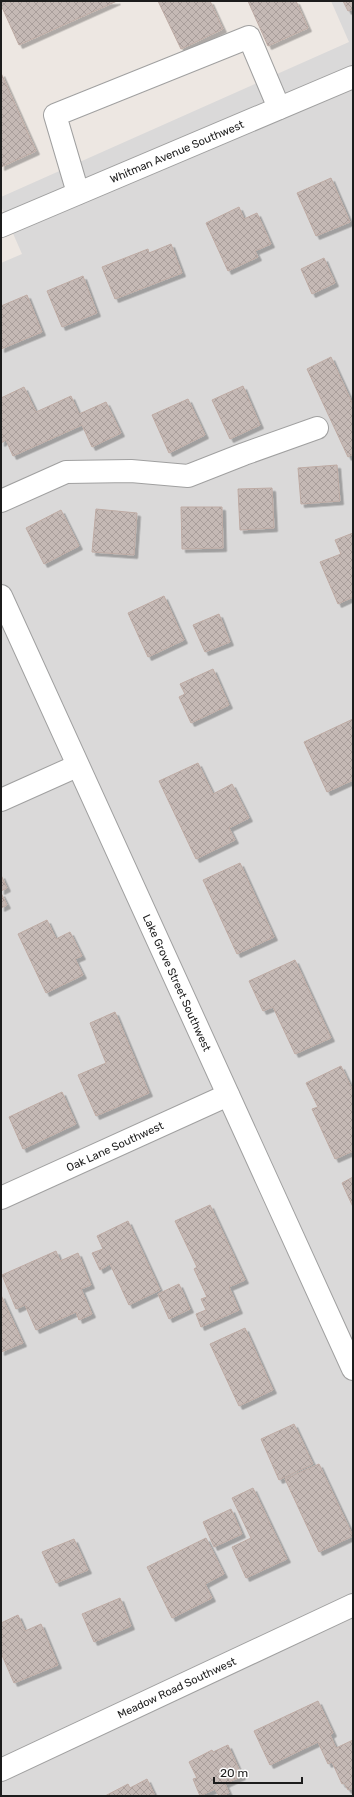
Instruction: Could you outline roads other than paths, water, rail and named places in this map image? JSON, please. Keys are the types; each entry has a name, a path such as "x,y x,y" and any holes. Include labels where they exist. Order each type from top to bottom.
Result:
{"street":[{"path":"78,193 55,115 249,37 279,108"},
{"name":"Whitman Avenue Southwest","path":"1,226 353,77"},
{"path":"1,501 66,472 131,471 188,476 317,428"},
{"name":"Lake Grove Street Southwest","path":"1,596 77,766 353,1369"},
{"path":"1,800 77,766"},
{"name":"Oak Lane Southwest","path":"1,1198 228,1095"},
{"name":"Meadow Road Southwest","path":"1,1770 353,1605"}]}
